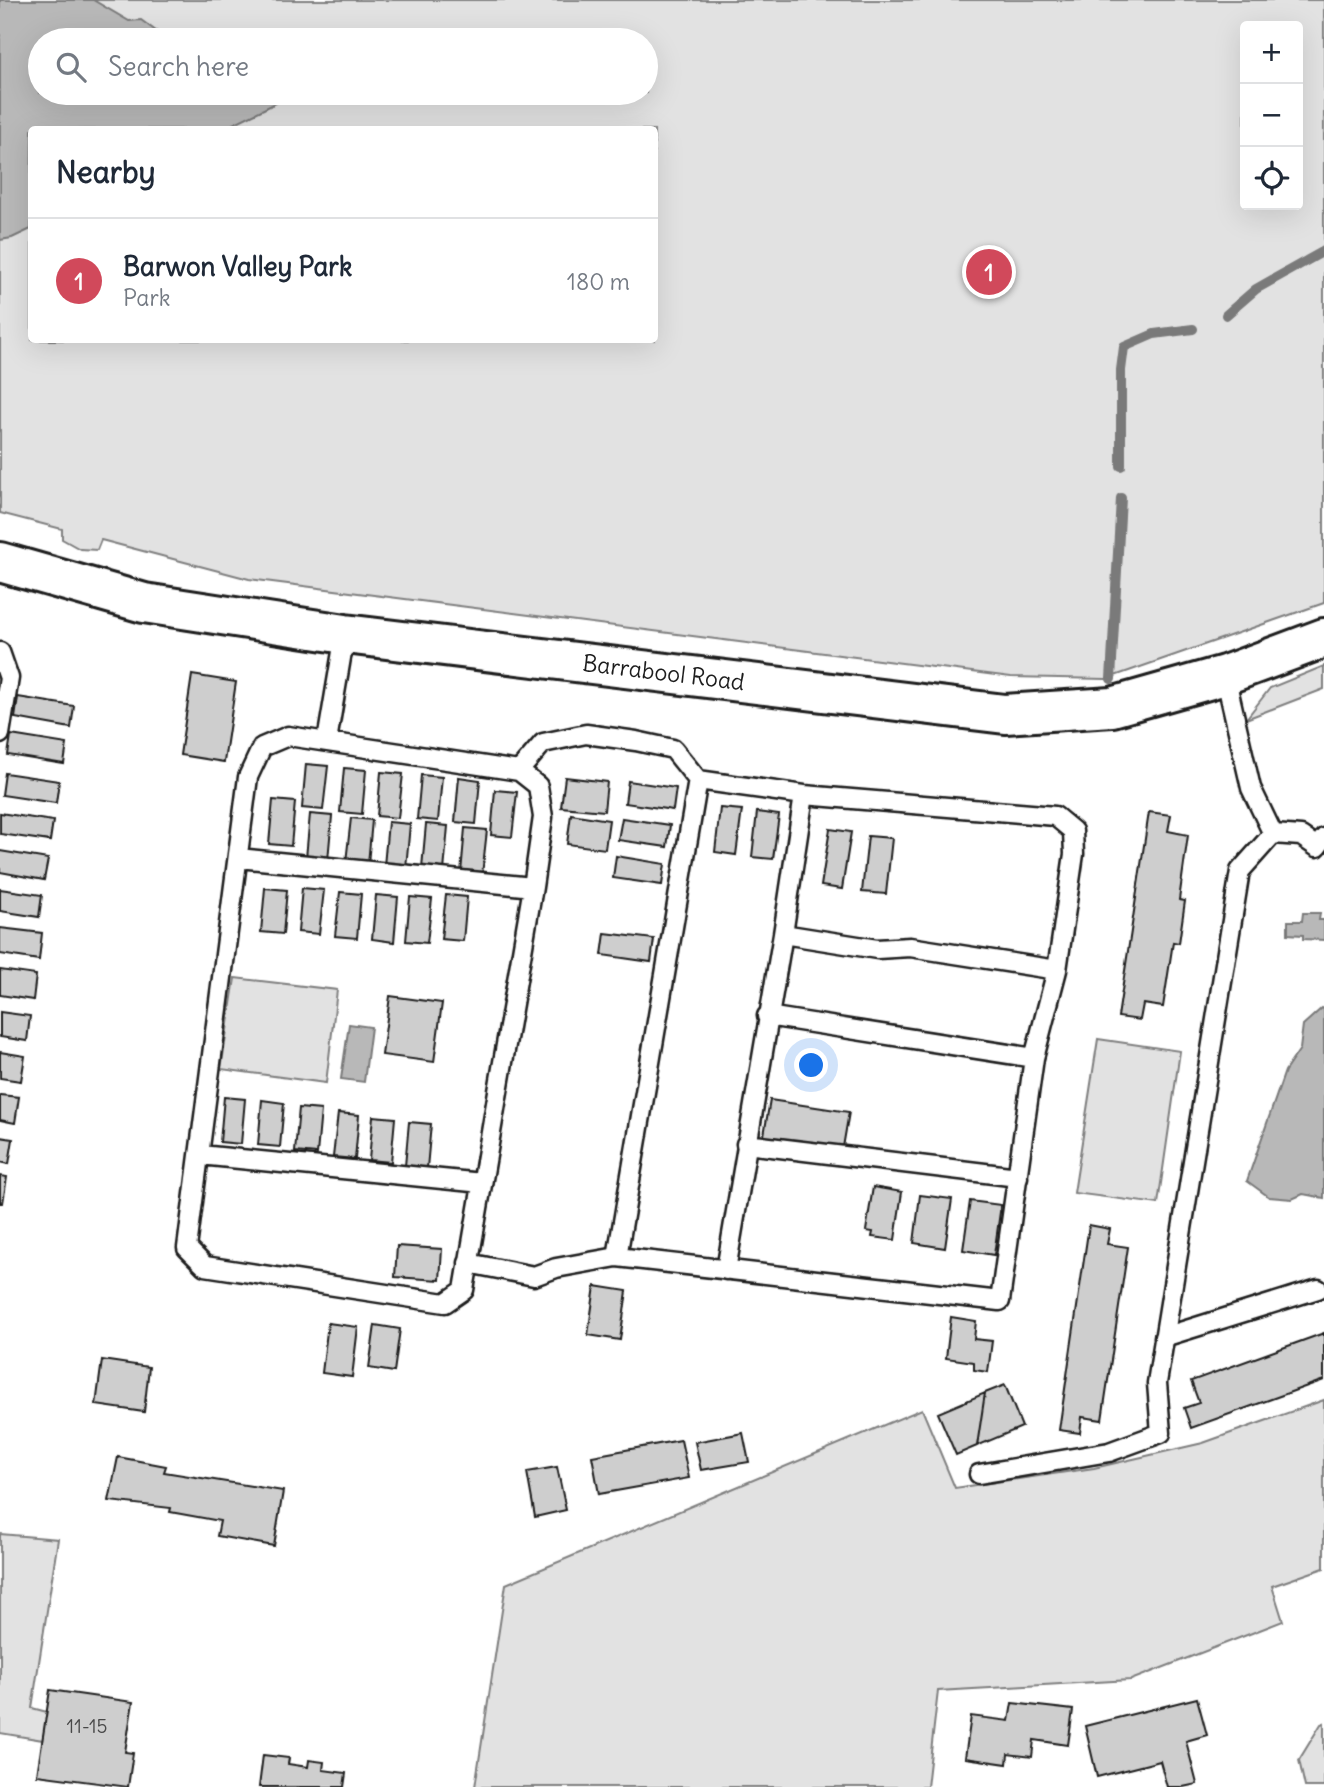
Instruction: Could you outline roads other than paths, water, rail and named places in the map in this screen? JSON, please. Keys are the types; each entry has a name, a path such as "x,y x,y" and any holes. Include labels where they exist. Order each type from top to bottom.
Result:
{"street":[{"name":"Barrabool Road","path":"0,562 144,603 345,635 1005,714 1112,707 1225,675 1324,638"}],"lane":[{"path":"327,741 345,635"},
{"path":"0,652 9,678 0,734"},
{"path":"1225,675 1251,788 1273,834"},
{"path":"468,1263 534,1276 556,1268 617,1257 1000,1301 1034,1058 1057,970 1074,854 1073,831 1055,816 804,795 698,780 673,749 636,741 586,734 543,743 519,771"},
{"path":"288,736 327,741 519,771 538,786 543,817 533,887 464,1290 444,1303 205,1266 187,1248 248,778 262,747 288,736"},
{"path":"617,1257 698,780"},
{"path":"726,1270 804,795"},
{"path":"1273,834 1301,836 1317,847 1324,838"},
{"path":"979,1474 1109,1452 1161,1433 1157,1383 1240,871 1273,834"},
{"path":"238,858 533,887"},
{"path":"783,934 877,949 910,947 1057,970"},
{"path":"767,1016 1034,1058"},
{"path":"746,1144 1017,1177"},
{"path":"200,1155 482,1183"},
{"path":"1164,1337 1318,1289"}],"waterway":[{"path":"1226,315 1256,289 1324,251"},
{"path":"1121,466 1121,370 1124,347 1154,334 1193,329"},
{"path":"1111,679 1121,498"}],"place":[{"name":"Barwon Valley Park","path":"989,272"}]}
